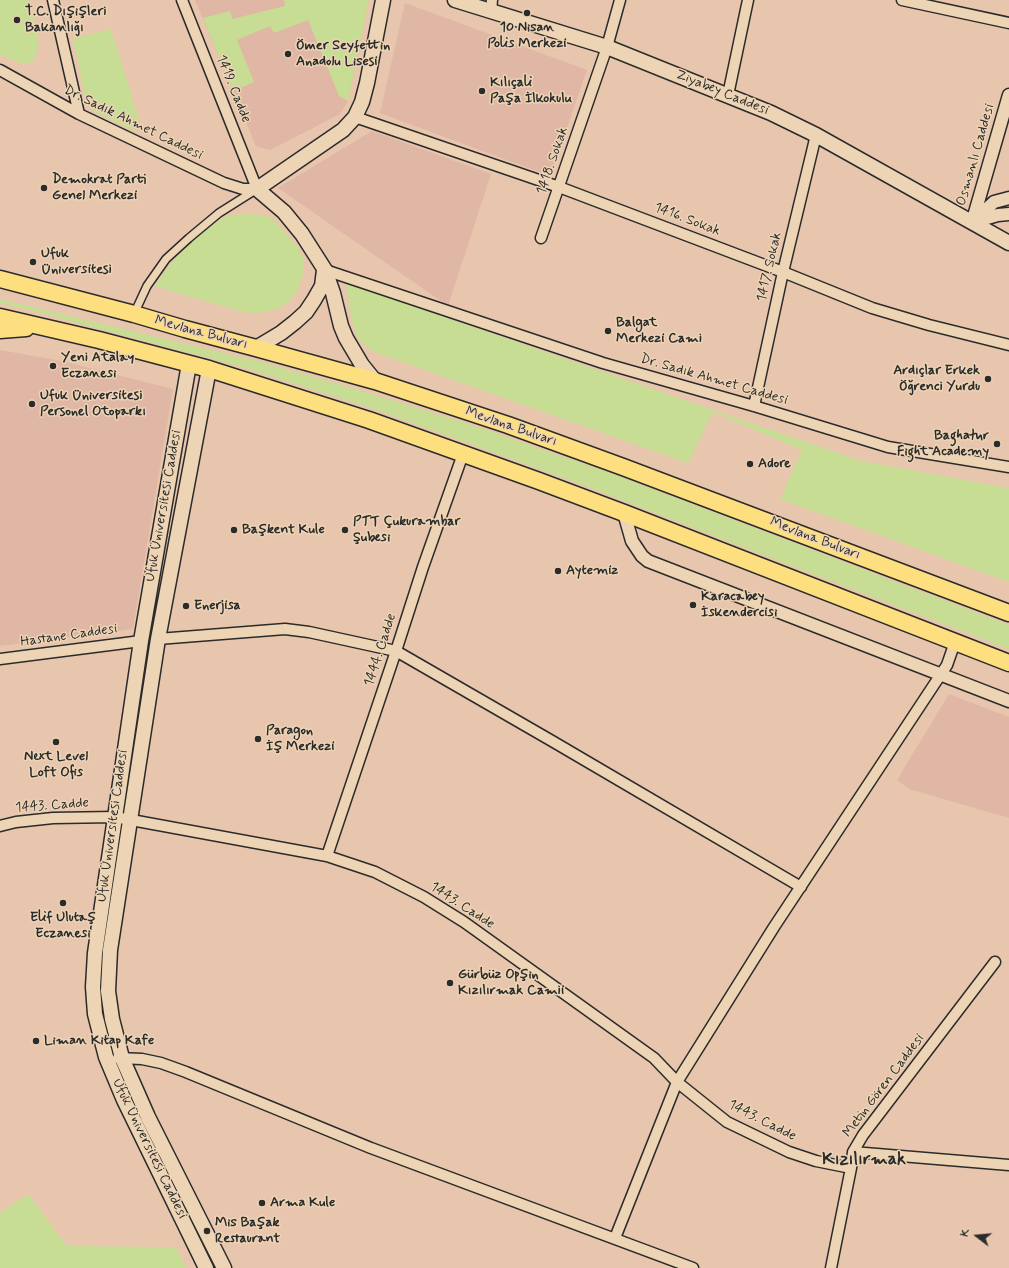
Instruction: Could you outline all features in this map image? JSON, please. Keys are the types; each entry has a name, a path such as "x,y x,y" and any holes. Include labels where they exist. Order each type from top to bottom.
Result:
{"highway":[{"name":"Mevlana Bulvarı","path":"0,279 134,314 375,381 508,425 623,466 1009,613"},
{"path":"0,317 99,340 209,369 368,420 624,513 1009,663"},
{"path":"0,330 39,326"}],"main road":[{"path":"375,381 362,365 346,338 341,326 333,293 324,270 302,234 284,212 257,189 342,130 355,118 362,102 367,83 383,0"},
{"name":"Ziyabey Caddesi","path":"456,0 492,5 608,47 771,113 816,135 1009,243"},
{"path":"256,348 281,333 306,312 322,286 324,270"},
{"name":"Ufuk Üniversitesi Caddesi","path":"189,364 141,641 95,953 93,987 95,1014 106,1057 124,1100 206,1268"},
{"name":"Ufuk Üniversitesi Caddesi","path":"209,369 158,639 110,950 108,991 112,1019 122,1058 148,1116 224,1268"},
{"path":"141,641 158,639"}],"street":[{"path":"53,0 79,114"},
{"name":"1419. Cadde","path":"182,0 257,189"},
{"name":"1418. Sokak","path":"542,238 608,47 620,0"},
{"path":"728,95 748,0"},
{"path":"902,0 1009,23"},
{"name":"Dr. Sadık Ahmet Caddesi","path":"0,70 79,114 224,183 243,188 257,189"},
{"name":"Osmanlı Caddesi","path":"972,223 1009,95"},
{"name":"1416. Sokak","path":"355,118 559,187 783,272 872,308 929,325 1009,345"},
{"name":"1417. Sokak","path":"754,406 783,272 816,135"},
{"path":"134,314 147,286 166,259 219,213 257,189"},
{"path":"972,223 994,202 1009,198"},
{"path":"972,223 998,215 1009,214"},
{"name":"Dr. Sadık Ahmet Caddesi","path":"324,270 603,363 754,406 888,448 1009,467"},
{"name":"1444. Cadde","path":"327,856 423,567 463,454"},
{"path":"624,513 632,541 642,556 648,561 1009,701"},
{"path":"158,639 285,629 309,632 396,651 801,887"},
{"name":"Hastane Caddesi","path":"0,659 141,641"},
{"path":"615,1238 678,1082 774,927 946,665 955,642"},
{"name":"1443. Cadde","path":"0,826 16,822 53,818 115,817 327,856 375,872 424,897 464,922 654,1058 678,1082 727,1122 789,1152 816,1161 850,1168"},
{"name":"Metin Gören Caddesi","path":"831,1268 852,1152 863,1135 995,962"},
{"path":"106,1057 142,1059 161,1063 371,1148 694,1268"},
{"path":"852,1152 1009,1166"}],"shaded area":[{"name":"Ömer Seyfettin Anadolu Lisesi","path":"195,0 369,0 348,101 340,114 270,150 256,146"},
{"name":"Kılıçali Paşa İlkokulu","path":"405,3 587,70 550,176 380,113"},
{"path":"372,131 491,174 448,306 278,188"},
{"path":"0,350 62,361 173,389 133,629 0,646"},
{"path":"949,694 1009,717 1009,818 909,789 897,780"}],"green space":[{"name":"T.C. Dışişleri Bakanlığı","path":"0,0 30,0 38,39 36,57 32,62 27,64 20,63 0,55"},
{"path":"284,0 369,0 348,101 339,96 308,20 274,33 270,26 237,40 254,82 233,91 203,18 230,11 232,19 285,6"},
{"path":"111,29 139,120 134,131 93,111 86,103 73,39"},
{"path":"229,215 265,215 275,221 297,246 303,258 303,273 299,288 291,300 281,307 269,311 256,313 243,312 157,287 156,284 164,272 191,242 213,224"},
{"path":"346,283 861,461 1009,488 1009,582 780,499 802,450 713,412 688,463 377,353 368,348 357,337 351,317"},
{"path":"0,299 261,362 469,424 616,475 1009,625 1009,649 583,485 371,408 242,367 0,303"},
{"path":"28,1194 67,1246 176,1247 186,1268 0,1268 0,1213"}],"place":[{"name":"10 Nisan Polis Merkezi","path":"527,13"},
{"name":"T.C. Dışişleri Bakanlığı","path":"17,20"},
{"name":"Ömer Seyfettin Anadolu Lisesi","path":"288,54"},
{"name":"Kılıçali Paşa İlkokulu","path":"482,91"},
{"name":"Demokrat Parti Genel Merkezi","path":"44,188"},
{"name":"Ufuk Üniversitesi","path":"33,262"},
{"name":"Balgat Merkezi Cami","path":"608,331"},
{"name":"Yeni Atalay Eczanesi","path":"53,366"},
{"name":"Ardıçlar Erkek Öğrenci Yurdu","path":"988,379"},
{"name":"Ufuk Üniversitesi Personel Otoparkı","path":"32,404"},
{"name":"Baghatur Fight Academy","path":"997,444"},
{"name":"Adore","path":"750,464"},
{"name":"Başkent Kule","path":"234,530"},
{"name":"PTT Çukurambar Şubesi","path":"345,530"},
{"name":"Aytemiz","path":"558,571"},
{"name":"Karacabey İskendercisi","path":"693,605"},
{"name":"Enerjisa","path":"186,606"},
{"name":"Paragon İş Merkezi","path":"258,739"},
{"name":"Next Level Loft Ofis","path":"56,742"},
{"name":"Elif Ulutaş Eczanesi","path":"63,903"},
{"name":"Gürbüz Opşin Kızılırmak Camii","path":"450,983"},
{"name":"Liman Kitap Kafe","path":"36,1041"},
{"name":"Arma Kule","path":"262,1203"},
{"name":"Mis Başak Restaurant","path":"207,1231"}],"district":[{"name":"Kızılırmak","path":"864,1160"}]}
